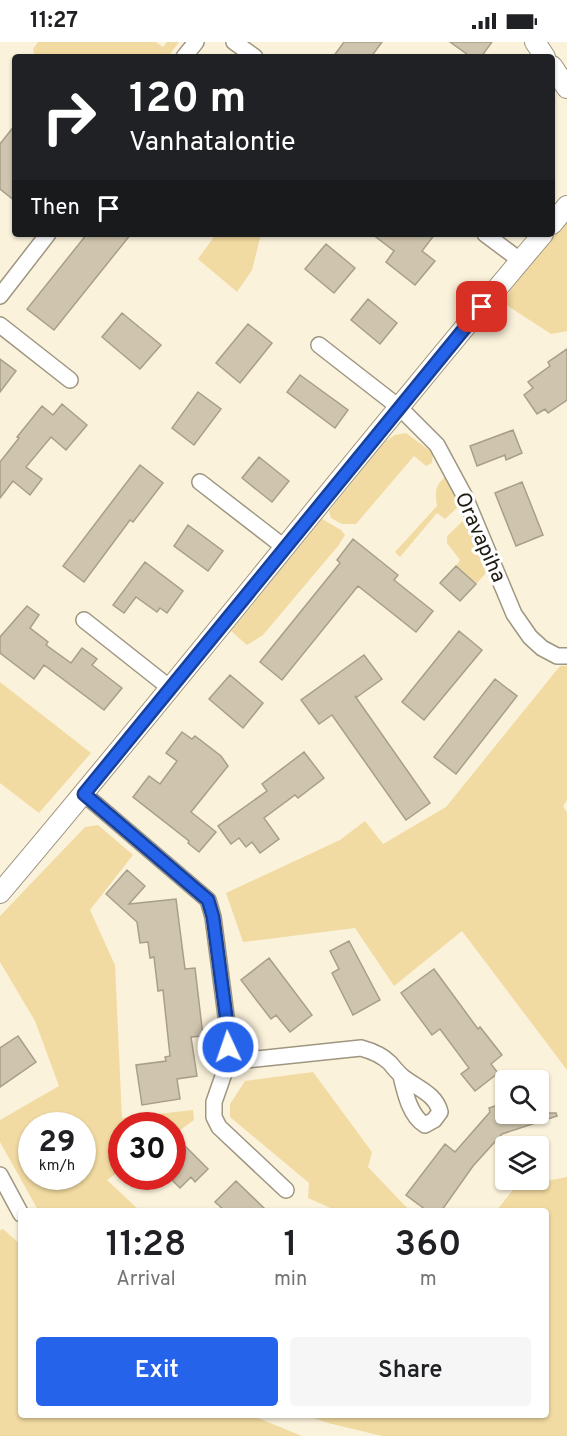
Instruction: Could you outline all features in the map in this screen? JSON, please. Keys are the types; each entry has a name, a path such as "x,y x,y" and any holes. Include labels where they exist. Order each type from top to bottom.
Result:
{"street":[{"path":"186,54 196,42"},
{"path":"234,42 251,54"},
{"path":"555,70 567,88"},
{"path":"555,220 567,206"},
{"path":"0,296 46,237"},
{"path":"489,237 520,261"},
{"path":"0,893 84,794 284,547 540,237"},
{"path":"0,325 70,380"},
{"name":"Oravapiha","path":"319,345 400,408 437,445 465,496 514,614 542,648 557,656 567,656"},
{"path":"200,482 284,547"},
{"path":"84,620 170,688"},
{"path":"84,794 208,900 213,917 226,1020 228,1062 214,1102 214,1117 219,1127 286,1190"},
{"path":"228,1062 361,1048 374,1051 388,1061 401,1076"},
{"path":"0,1175 18,1208"}],"shaded area":[{"path":"38,42 156,42 163,47 167,42 179,42 170,54 34,54 33,49"},
{"path":"567,219 567,331 551,334 502,302 532,261 552,237 555,237 555,233"},
{"path":"214,237 260,237 252,270 237,292 198,259"},
{"path":"406,433 433,453 432,463 426,466 414,456 356,524 342,524 331,518 329,511 384,442 395,435"},
{"path":"445,477 459,503 458,507 445,519 437,513 400,557 395,552 437,506 436,490"},
{"path":"322,519 341,530 345,535 263,635 247,645 231,631"},
{"path":"464,520 486,569 486,573 476,584 456,566 460,560 447,543 447,536"},
{"path":"560,666 567,666 567,800 563,806 567,813 567,1070 462,931 394,986 355,928 243,942 226,893 340,840 365,821 383,844 446,807"},
{"path":"0,682 91,753 39,813 0,783"},
{"path":"98,825 133,855 90,910 115,965 122,1112 108,1112 108,1190 118,1190 137,1208 37,1208 27,1190 96,1190 96,1112 18,1112 18,1174 0,1142 0,1120 59,1086 35,1021 0,962 0,916 85,827"},
{"path":"313,1072 372,1152 368,1167 407,1208 330,1208 308,1198 309,1183 230,1117 230,1104 245,1081"},
{"path":"193,1110 194,1120 186,1126 186,1112 175,1112"},
{"path":"567,1177 567,1436 382,1436 314,1418 549,1418 549,1208 499,1208 513,1190 549,1190 549,1180"},
{"path":"3,1229 18,1242 18,1418 257,1418 302,1436 0,1436 0,1230"}],"building":[{"path":"344,42 382,42 373,54 335,54"},
{"path":"450,42 492,42 483,54 467,54"},
{"path":"12,129 12,199 0,189 0,144"},
{"path":"85,237 129,237 54,330 27,309"},
{"path":"376,237 433,237 422,251 435,261 415,285 386,262 394,251"},
{"path":"326,244 355,268 334,293 305,269"},
{"path":"368,299 397,323 380,344 351,320"},
{"path":"122,313 161,345 140,369 102,337"},
{"path":"248,324 272,343 240,383 216,363"},
{"path":"567,349 567,400 548,413 545,409 537,414 524,395 533,388 528,382 550,366 548,362"},
{"path":"0,359 16,371 0,392"},
{"path":"300,375 348,410 335,428 287,392"},
{"path":"198,392 221,409 194,445 172,428"},
{"path":"62,404 87,425 66,450 51,437 26,467 42,479 30,495 13,481 0,498 0,462 42,406 53,415"},
{"path":"513,430 522,453 506,460 505,455 477,466 470,446"},
{"path":"259,457 289,481 272,502 242,478"},
{"path":"140,465 163,483 133,522 130,520 84,582 63,566"},
{"path":"522,482 543,535 516,546 495,493"},
{"path":"188,525 223,551 208,571 174,546"},
{"path":"353,539 398,575 394,580 433,611 416,632 358,586 282,680 260,662 340,563 337,560"},
{"path":"145,562 183,591 167,613 160,608 157,612 136,597 124,613 113,605"},
{"path":"456,566 476,584 460,601 440,583"},
{"path":"27,606 39,615 30,628 48,642 46,645 71,663 82,648 97,659 92,665 122,688 104,710 44,665 34,679 0,653 0,637"},
{"path":"459,631 482,650 424,720 402,702"},
{"path":"364,655 382,679 357,697 355,696 430,803 406,820 332,715 319,724 301,700"},
{"path":"230,675 263,703 243,728 209,699"},
{"path":"495,679 517,696 456,774 434,757"},
{"path":"182,732 192,739 195,736 221,756 228,766 191,812 216,832 199,852 188,843 189,841 133,797 149,776 160,784 177,761 166,753"},
{"path":"304,752 324,778 298,798 295,795 264,818 279,839 260,853 252,842 246,847 239,838 231,844 218,826 267,791 262,784"},
{"path":"127,870 145,886 129,904 176,899 185,969 195,968 203,1036 191,1037 197,1076 177,1079 180,1099 142,1105 136,1065 166,1061 165,1057 170,1056 163,990 158,991 154,957 150,958 148,942 140,943 137,922 106,894"},
{"path":"349,941 380,1000 353,1015 332,973 339,969 330,951"},
{"path":"269,958 312,1015 290,1032 276,1015 271,1019 241,980"},
{"path":"434,969 478,1029 480,1027 502,1055 491,1064 496,1070 495,1075 475,1091 461,1074 469,1068 440,1029 432,1035 401,993"},
{"path":"18,1036 36,1062 0,1087 0,1048"},
{"path":"495,1106 495,1124 533,1124 495,1136 495,1142 473,1166 443,1208 423,1208 406,1195 445,1144 455,1152 490,1112 489,1108"},
{"path":"549,1113 556,1113 557,1116 549,1119"},
{"path":"186,1147 208,1169 195,1182 191,1177 186,1182"},
{"path":"236,1181 264,1208 222,1208 215,1202"}],"route":[{"path":"228,1047 228,1031 213,917 208,900 84,794 482,307"}]}
